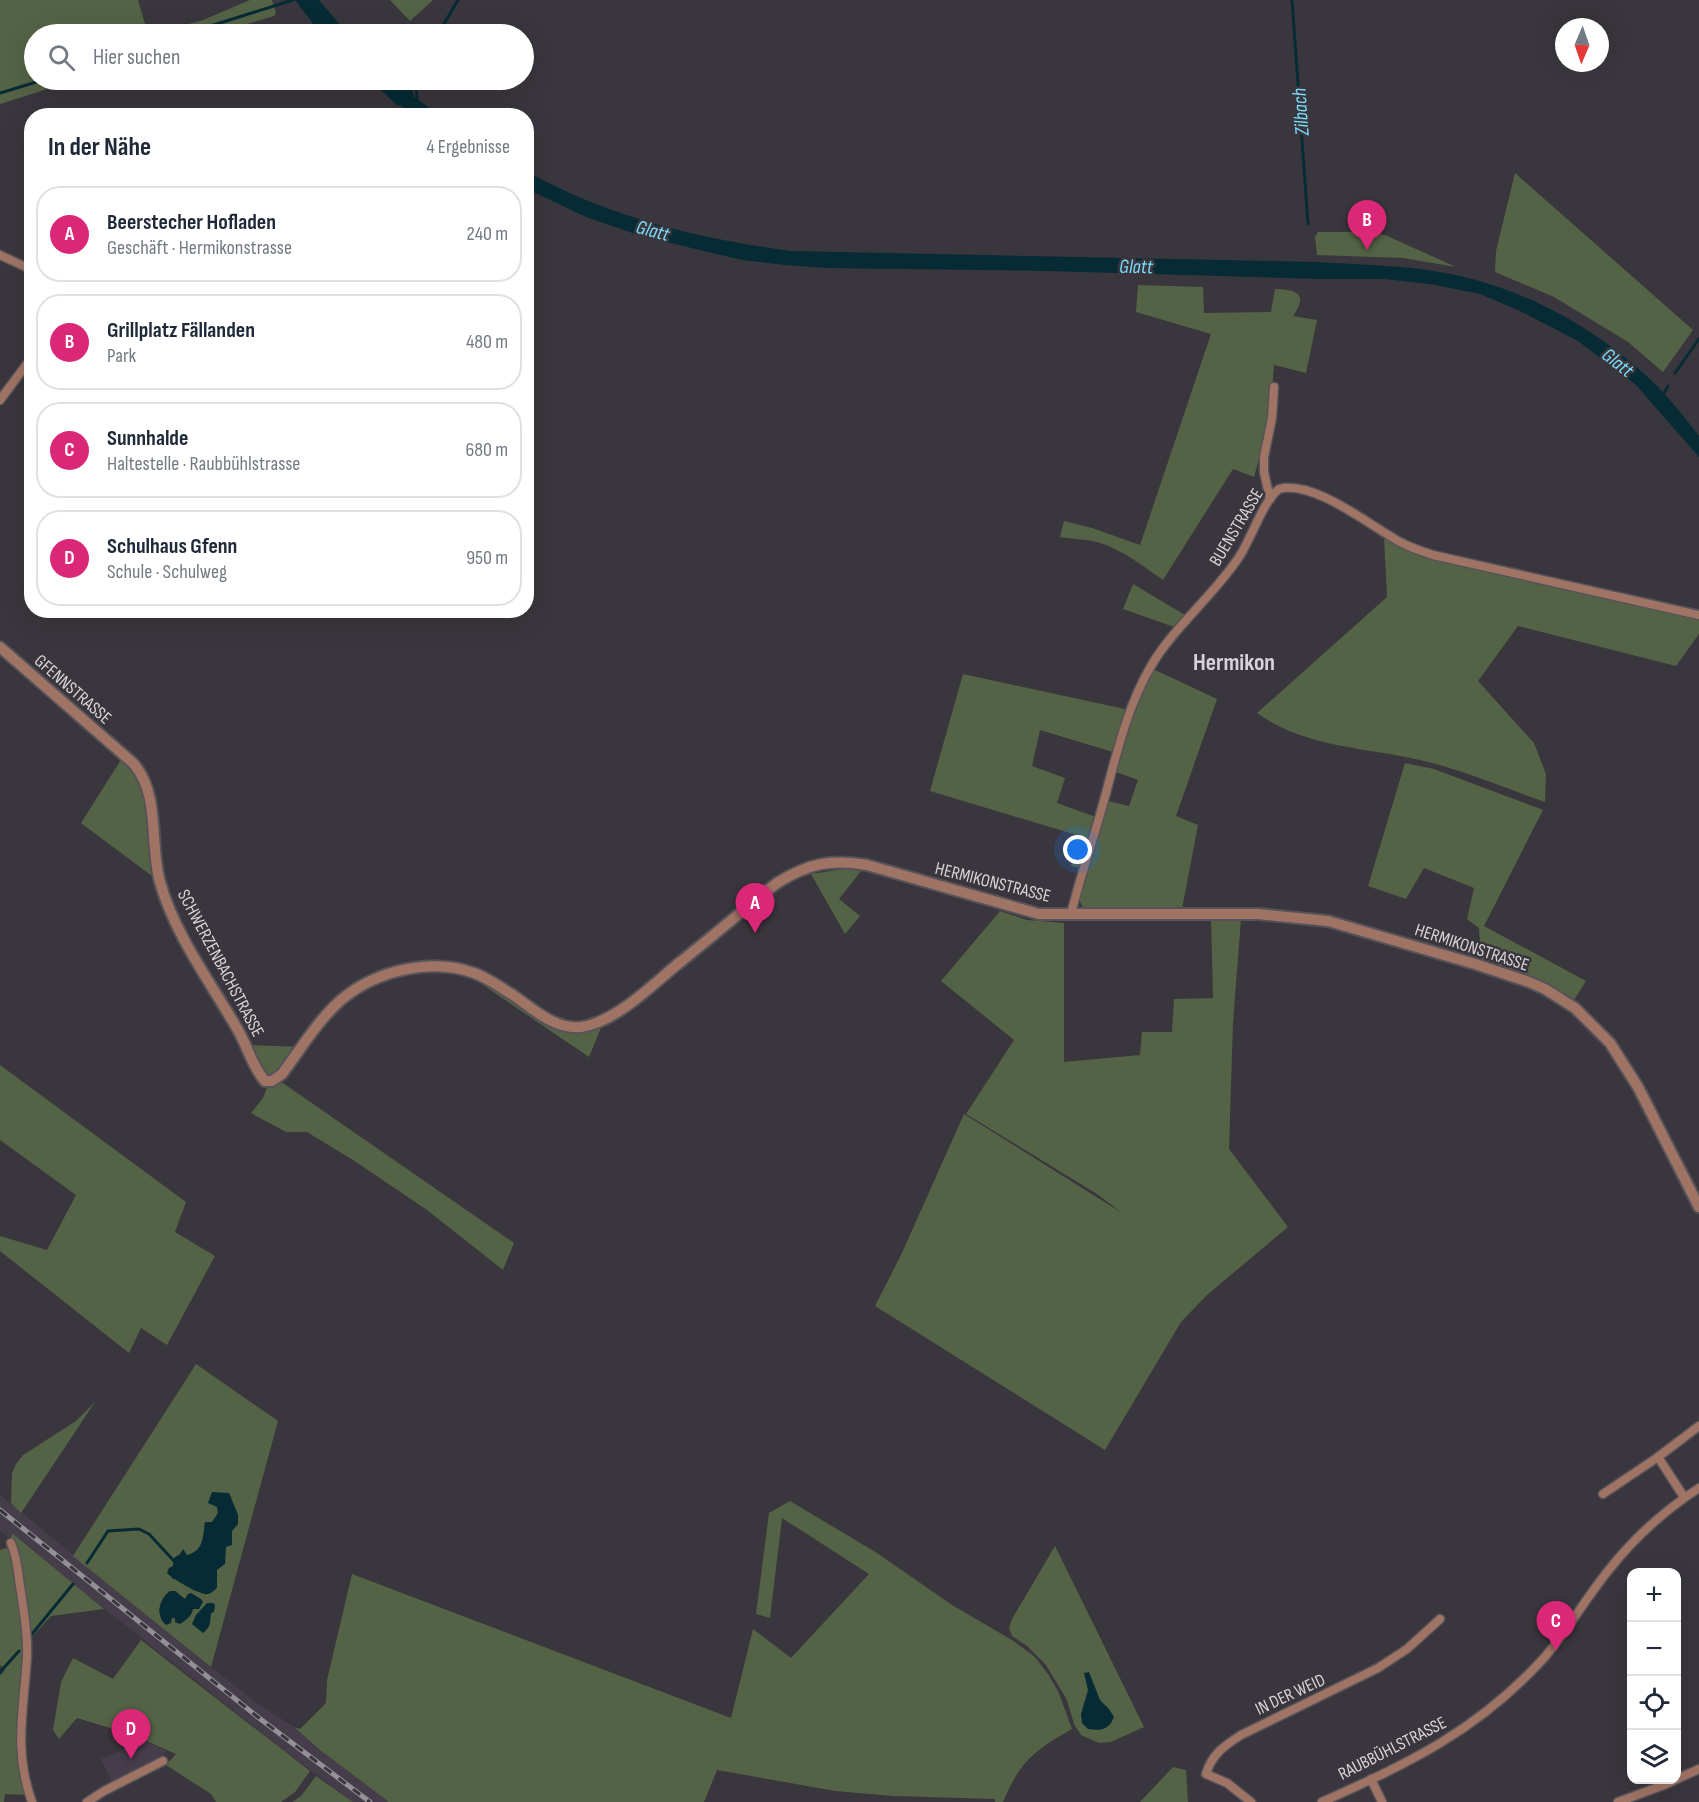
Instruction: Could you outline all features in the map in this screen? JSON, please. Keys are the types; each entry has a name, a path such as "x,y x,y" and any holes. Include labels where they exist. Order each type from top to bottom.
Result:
{"street":[{"path":"0,255 24,266"},
{"path":"0,400 24,368"},
{"path":"1270,499 1263,457 1272,418 1274,387"},
{"name":"BUENSTRASSE","path":"1071,914 1125,723 1137,692 1166,644 1219,585 1240,557 1270,499 1279,489 1296,488 1343,506 1391,537 1419,550 1699,615"},
{"name":"GFENNSTRASSE","path":"0,647 124,755"},
{"name":"SCHWERZENBACHSTRASSE","path":"124,755 142,773 147,783 151,800 156,866 170,908 192,953 246,1045 260,1074 265,1081 269,1082"},
{"name":"HERMIKONSTRASSE","path":"269,1082 282,1074 340,1001 358,988 382,976 417,968 458,968 475,973 493,981 542,1016 561,1025 581,1027 593,1024 628,1005 777,883 813,865 839,862 867,865 1030,912 1258,914 1311,918 1346,925 1508,974 1545,989 1569,1004 1589,1020 1619,1055 1699,1207"},
{"path":"1603,1494 1699,1426"},
{"path":"1658,1457 1684,1497"},
{"name":"RAUBBÜHLSTRASSE","path":"1322,1802 1447,1740 1502,1699 1550,1651 1608,1570 1644,1532 1684,1497 1699,1488"},
{"path":"10,1543 19,1566 25,1626 27,1654 20,1749 23,1774 32,1802"},
{"name":"IN DER WEID","path":"1251,1802 1227,1783 1206,1774 1209,1763 1221,1748 1241,1735 1378,1668 1407,1649 1440,1619"},
{"path":"94,1800 163,1761"},
{"path":"1618,1802 1699,1769"},
{"path":"1371,1779 1382,1802"}],"shaded area":[{"path":"0,1495 211,1667 253,1700 294,1727 320,1750 389,1802 353,1802 73,1584 0,1531"},
{"path":"130,1734 166,1751 161,1760 112,1783 101,1759 123,1750"}],"green space":[{"path":"0,0 138,0 145,24 24,24 24,90 44,90 0,104"},
{"path":"250,0 272,0 276,13 274,16 247,24 189,24"},
{"path":"390,0 433,0 410,21"},
{"path":"1515,173 1693,330 1663,372 1628,342 1554,297 1495,272 1496,251"},
{"path":"1318,232 1368,232 1385,235 1456,267 1403,258 1317,255 1315,237"},
{"path":"1138,285 1203,287 1204,313 1271,312 1275,289 1290,291 1295,292 1300,298 1300,303 1293,316 1317,320 1306,373 1274,365 1270,418 1254,477 1233,469 1163,580 1132,558 1106,545 1060,537 1064,521 1140,545 1211,334 1136,312"},
{"path":"1384,538 1418,555 1699,619 1699,634 1676,666 1518,626 1478,681 1534,743 1546,774 1545,802 1432,763 1319,741 1277,725 1257,713 1387,597"},
{"path":"1133,584 1185,615 1174,627 1123,609"},
{"path":"1153,669 1217,699 1176,816 1198,825 1182,909 1084,909 1079,900 1108,801 1129,806 1138,780 1116,772 1138,698"},
{"path":"963,674 1125,709 1113,752 1040,730 1032,766 1065,778 1057,803 1096,817 1080,868 1071,866 1080,836 930,791"},
{"path":"124,755 142,773 160,882 81,823"},
{"path":"1405,763 1434,769 1543,810 1484,926 1586,981 1574,1000 1538,981 1481,961 1479,928 1467,919 1474,888 1424,868 1406,899 1368,886"},
{"path":"844,869 861,871 839,899 860,916 845,934 811,874"},
{"path":"1000,911 1027,920 1064,923 1064,1062 1140,1055 1142,1032 1172,1032 1174,999 1213,998 1211,919 1241,919 1233,1023 1229,1149 1288,1227 1207,1295 1181,1322 1105,1450 875,1306 901,1255 964,1114 1122,1213 1097,1194 966,1114 1014,1040 941,981"},
{"path":"458,968 561,1025 605,1018 589,1057"},
{"path":"246,1045 303,1047 277,1079 514,1243 503,1270 427,1210 353,1160 307,1132 286,1132 251,1113 263,1098 269,1082"},
{"path":"0,1065 186,1202 175,1232 215,1256 167,1345 141,1328 129,1353 0,1251 0,1236 47,1250 76,1195 0,1140"},
{"path":"196,1364 278,1421 211,1667 73,1556","holes":["229,1493 238,1515 232,1531 232,1545 226,1546 217,1570 195,1591 179,1580 172,1579 169,1568 173,1566 174,1558 197,1551 202,1542 205,1522 212,1522 218,1513 217,1507","175,1591 186,1600 175,1618 162,1621 159,1609"]},
{"path":"95,1402 21,1513 11,1503 12,1473 16,1464 23,1455 76,1421"},
{"path":"790,1501 877,1553 952,1605 1012,1640 1034,1656 1048,1674 1058,1691 1072,1729 1030,1758 1016,1776 1003,1802 995,1802 995,1799 893,1796 835,1791 717,1770 704,1802 389,1802 320,1750 294,1727 300,1729 326,1703 327,1680 352,1574 731,1718 753,1629 791,1658 869,1574 782,1518 770,1618 756,1614 769,1513"},
{"path":"13,1534 104,1609 51,1616 30,1639 18,1552 10,1538"},
{"path":"1055,1546 1144,1727 1111,1742 1099,1743 1081,1735 1074,1724 1067,1700 1046,1665 1027,1646 1012,1636 1009,1628"},
{"path":"6,1548 12,1552 15,1567 24,1653 17,1736 19,1766 27,1795 5,1794 4,1802 0,1802 0,1676 5,1670 0,1665 0,1550"},
{"path":"141,1640 310,1771 295,1792 281,1802 216,1802 211,1794 166,1765 176,1754 130,1734 77,1718 59,1739 53,1730 61,1682 73,1658 113,1679"},
{"path":"1173,1767 1186,1770 1188,1802 1140,1802"},
{"path":"316,1776 353,1802 292,1802 301,1796"}],"water":[{"path":"295,0 319,0 339,24 313,24"},
{"path":"381,90 413,91 414,97 430,108 404,108 398,106"},
{"name":"Glatt","path":"534,175 598,205 652,223 707,237 791,251 1318,262 1413,268 1474,279 1502,288 1556,312 1582,327 1630,361 1676,407 1699,436 1699,457 1636,385 1578,341 1518,310 1480,294 1430,284 1384,279 826,268 785,265 742,260 641,236 586,217 534,192"},
{"path":"212,1492 229,1493 238,1515 238,1524 232,1531 232,1545 226,1547 225,1564 217,1570 217,1588 204,1594 186,1586 167,1573 173,1566 174,1558 183,1549 187,1555 200,1546 205,1522 212,1522 218,1513 217,1507 208,1503"},
{"path":"170,1591 175,1591 185,1599 191,1593 203,1602 199,1609 193,1609 190,1616 180,1624 172,1617 171,1623 166,1625 160,1617 160,1607 163,1598"},
{"path":"207,1603 215,1605 209,1626 203,1633 192,1624 196,1615"},
{"path":"1089,1672 1100,1700 1114,1717 1110,1725 1101,1730 1088,1729 1082,1723 1081,1714 1088,1690 1084,1673"}],"waterway":[{"path":"217,24 293,0"},
{"path":"444,24 458,0"},
{"name":"Zilbach","path":"1292,0 1308,224"},
{"path":"0,93 24,86"},
{"path":"416,90 417,101"},
{"path":"1675,373 1699,339"},
{"path":"1663,395 1668,386"},
{"path":"87,1563 108,1531 139,1529 149,1534 174,1561"},
{"path":"32,1634 73,1584"},
{"path":"0,1672 19,1651"}],"railway":[{"path":"0,1510 259,1718 370,1802"}],"place":[{"name":"Grillplatz Fällanden","path":"1367,250"},
{"name":"Beerstecher Hofladen","path":"755,933"},
{"name":"Sunnhalde","path":"1556,1651"},
{"name":"Schulhaus Gfenn","path":"131,1759"}],"district":[{"name":"Hermikon","path":"1234,662"}]}
